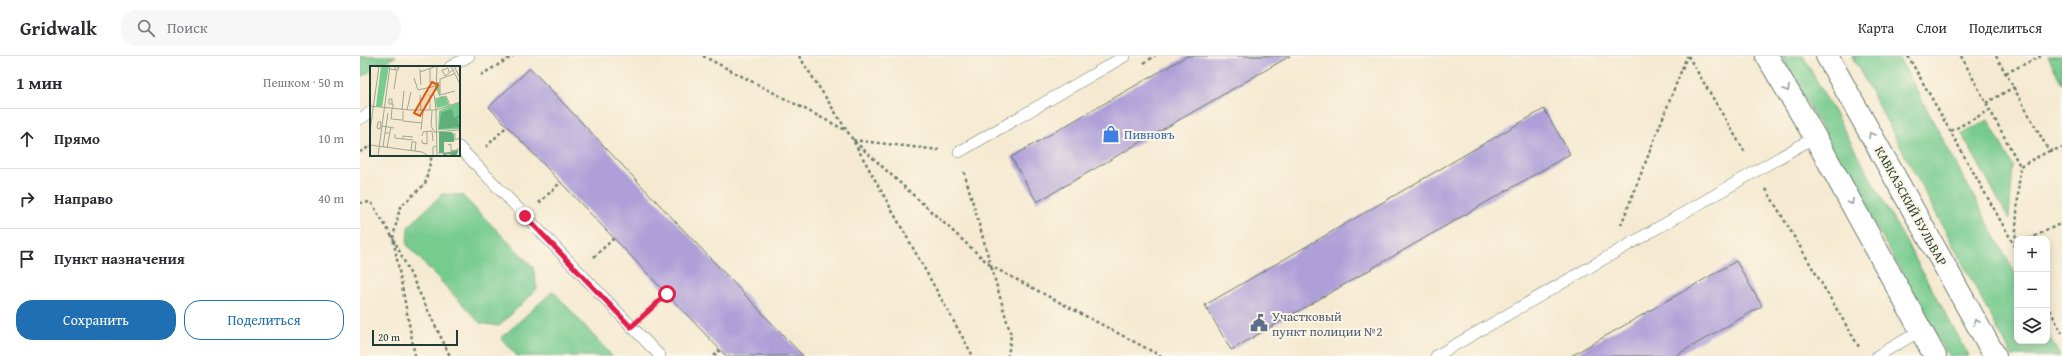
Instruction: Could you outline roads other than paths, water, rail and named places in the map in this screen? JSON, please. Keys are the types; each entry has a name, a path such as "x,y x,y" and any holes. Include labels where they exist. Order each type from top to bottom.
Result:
{"street":[{"path":"1767,56 1815,137 1935,356"},
{"name":"КАВКАЗСКИЙ БУЛЬВАР","path":"1827,56 1995,356"}],"lane":[{"path":"452,66 469,56"},
{"path":"959,152 1125,56"},
{"path":"360,119 370,113"},
{"path":"1436,356 1755,170 1815,137"},
{"path":"460,148 660,356"},
{"path":"1877,356 1922,330"}],"place":[{"name":"Пивновъ","path":"1111,134"},
{"name":"Участковый пункт полиции №2","path":"1259,323"}]}
